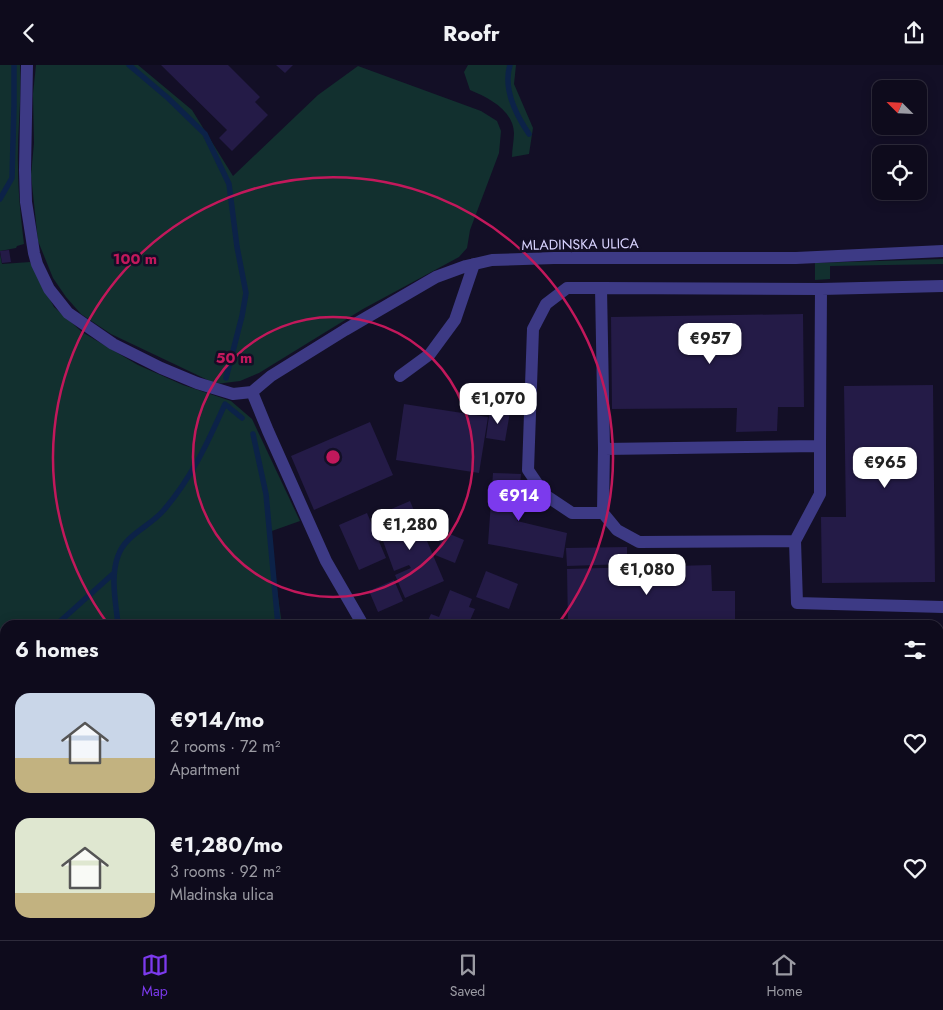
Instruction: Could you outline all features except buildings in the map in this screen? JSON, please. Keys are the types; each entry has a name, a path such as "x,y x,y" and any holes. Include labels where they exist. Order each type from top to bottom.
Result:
{"street":[{"path":"27,65 24,170 26,202 34,253 49,289 68,313 113,344 197,383 233,394 252,392 326,561 360,620"},
{"name":"MLADINSKA ULICA","path":"252,392 271,376 345,329 436,277 492,260 554,258 796,258 943,251"},
{"path":"400,376 430,354 455,321 474,264"},
{"path":"603,513 572,513 545,495 528,470 533,329 546,304 567,288 821,289 943,287"},
{"path":"601,288 604,449 603,513 617,530 639,542 795,541"},
{"path":"821,289 820,494 795,541 797,603 943,607"},
{"path":"604,449 820,446"}],"green space":[{"path":"0,65 20,65 18,176 24,244 16,248 0,251"},
{"path":"36,65 138,65 192,110 233,176 318,95 358,66 481,111 497,121 501,131 499,153 470,230 467,248 459,257 363,309 259,373 240,381 216,384 111,334 81,314 53,278 38,241 31,175 34,143 33,94"},
{"path":"468,65 516,65 514,84 533,128 529,154 512,157 513,125 505,111 499,106 470,90 464,72"},
{"path":"0,254 2,264 30,262 54,307 82,332 138,365 183,385 231,401 252,419 300,521 269,532 281,620 0,620"},
{"path":"943,259 943,264 830,266 830,279 815,280 815,263"}],"waterway":[{"path":"0,199 12,178 14,65"},
{"path":"129,65 168,98 205,134 229,184 237,247 246,293 226,378"},
{"path":"510,65 508,83 512,101 529,134"},
{"path":"117,620 114,573 121,549 126,542 157,517 173,499 205,446 225,404 242,418"},
{"path":"253,434 266,494 278,620"},
{"path":"62,620 114,573"}]}
